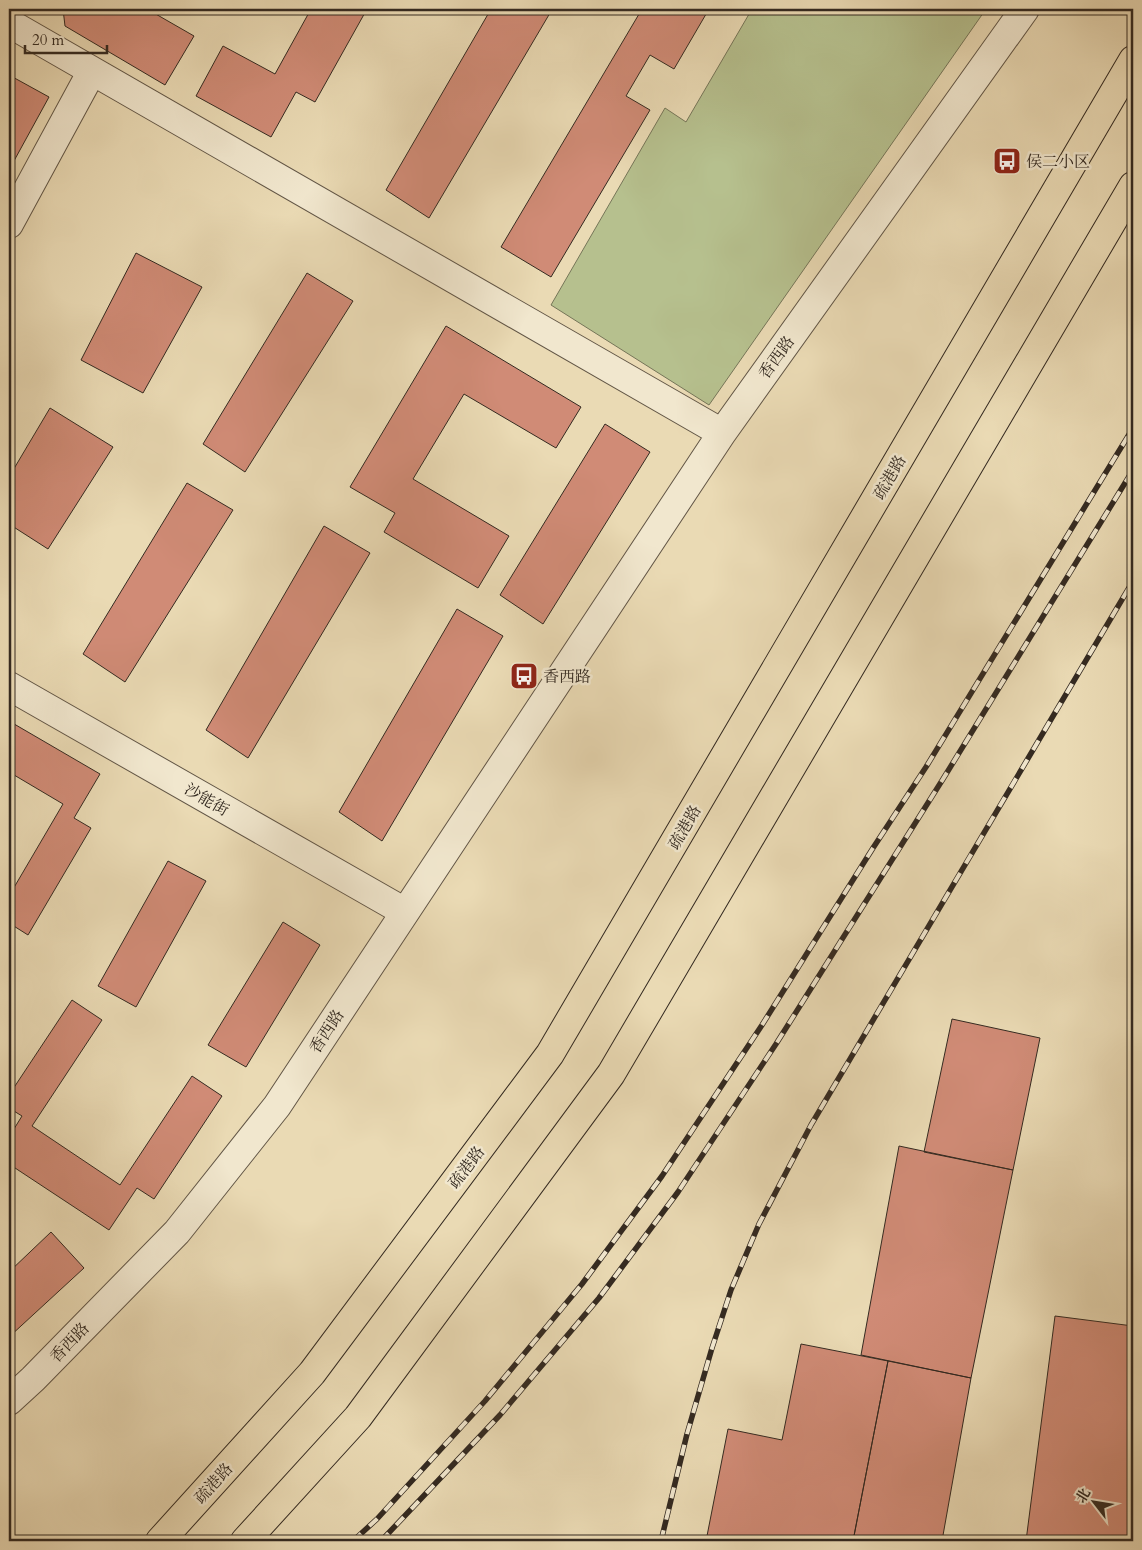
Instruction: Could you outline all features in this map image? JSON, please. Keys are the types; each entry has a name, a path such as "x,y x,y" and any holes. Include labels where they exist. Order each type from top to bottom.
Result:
{"highway":[{"name":"疏港路","path":"160,1541 312,1373 550,1054 1133,60"},
{"path":"245,1541 358,1417 611,1074 1133,186"}],"street":[{"name":"香西路","path":"9,1401 177,1232 277,1106 722,432 1025,9"},
{"path":"9,23 722,432"},
{"path":"9,224 92,71"},
{"name":"沙能街","path":"9,686 405,912"}],"green space":[{"path":"752,9 986,9 709,405 551,305 665,108 686,122"}],"building":[{"path":"63,9 147,9 194,36 165,85 65,26"},
{"path":"311,9 367,9 315,102 296,92 271,137 196,96 223,46 275,74"},
{"path":"491,9 543,9 550,13 429,218 386,190"},
{"path":"642,9 709,9 674,69 650,55 626,96 650,110 551,277 501,247"},
{"path":"9,75 49,97 9,170"},
{"path":"136,253 202,287 143,393 81,360"},
{"path":"307,273 353,301 245,472 203,444"},
{"path":"446,326 581,407 556,448 464,394 413,479 509,536 478,588 384,532 395,513 350,487"},
{"path":"50,408 113,447 48,549 9,524 9,477"},
{"path":"605,424 650,452 543,624 500,595"},
{"path":"187,483 233,510 125,682 83,654"},
{"path":"324,526 370,553 248,758 206,730"},
{"path":"457,609 503,636 382,841 339,812"},
{"path":"9,721 100,774 74,818 91,828 28,935 9,923 9,896 63,804 9,772"},
{"path":"168,861 206,881 136,1007 98,986"},
{"path":"283,922 320,945 246,1067 208,1045"},
{"path":"72,1000 102,1020 32,1126 120,1185 192,1076 222,1096 154,1199 137,1188 109,1230 9,1164 9,1137 22,1116 9,1108 9,1095"},
{"path":"952,1019 1040,1038 1013,1170 924,1152"},
{"path":"899,1146 1013,1170 971,1378 861,1355"},
{"path":"51,1232 84,1268 9,1337 9,1272"},
{"path":"1055,1316 1133,1326 1133,1504 1128,1541 1026,1541"},
{"path":"801,1344 888,1361 853,1541 706,1541 728,1429 782,1440"},
{"path":"888,1361 971,1378 942,1541 853,1541"}],"railway":[{"path":"353,1541 377,1519 485,1401 582,1284 662,1176 762,1025 926,767 1133,428"},
{"path":"381,1541 500,1415 599,1298 678,1192 776,1044 943,779 1133,470"},
{"path":"661,1541 687,1434 712,1348 731,1290 759,1224 811,1125 1133,581"}],"place":[{"name":"侯二小区","path":"1007,161"},
{"name":"香西路","path":"524,676"}]}
